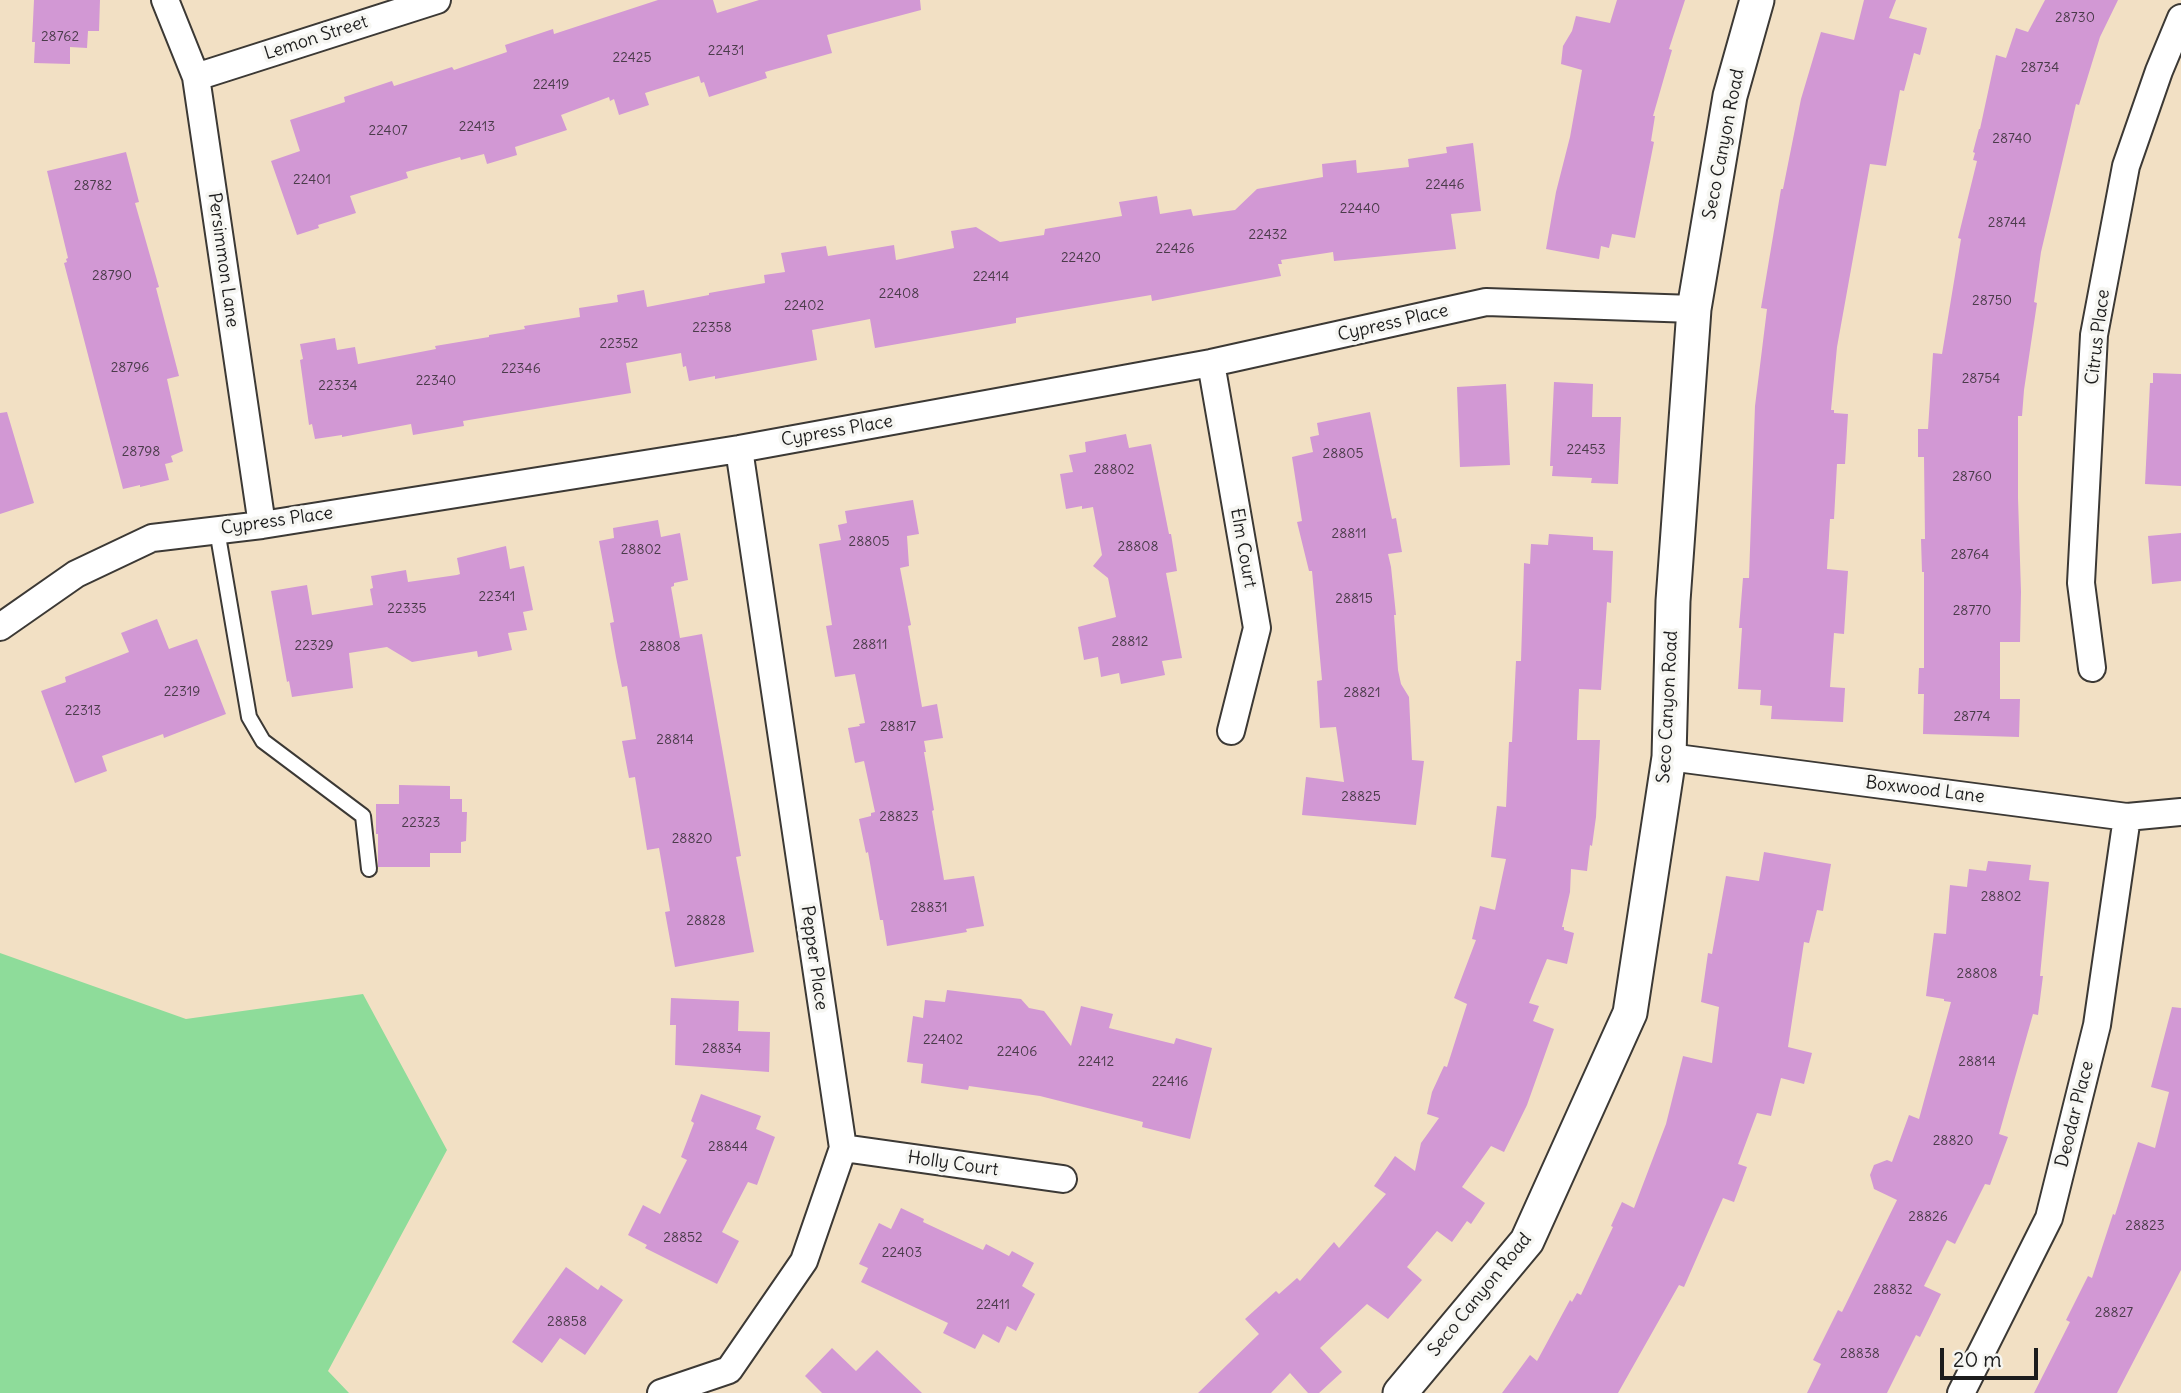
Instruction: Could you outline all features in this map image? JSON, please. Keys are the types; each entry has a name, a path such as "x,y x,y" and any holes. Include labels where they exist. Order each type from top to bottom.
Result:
{"street":[{"name":"Persimmon Lane","path":"165,0 196,77 262,524"},
{"name":"Lemon Street","path":"196,77 437,0"},
{"name":"Seco Canyon Road","path":"1400,1393 1527,1241 1630,1013 1669,757 1673,601 1694,309 1730,96 1757,0"},
{"name":"Citrus Place","path":"2092,668 2081,583 2094,335 2126,166 2159,71 2181,18"},
{"name":"Cypress Place","path":"0,628 76,574 152,538 262,524 739,449 1211,363 1486,302 1694,309"},
{"name":"Elm Court","path":"1211,363 1257,628 1231,731"},
{"name":"Pepper Place","path":"661,1393 729,1370 804,1261 843,1149 739,449"},
{"name":"Boxwood Lane","path":"1669,757 2127,817 2181,812"},
{"name":"Deodar Place","path":"1961,1393 2049,1218 2097,1025 2127,817"},
{"name":"Holly Court","path":"843,1149 1063,1179"}],"lane":[{"path":"217,530 249,717 263,741 363,816 369,869"}],"green space":[{"path":"0,953 186,1019 363,994 447,1150 328,1371 349,1393 0,1393"}],"building":[{"path":"34,0 100,0 99,31 88,31 87,48 70,47 70,64 34,63"},
{"path":"658,0 713,0 717,13 759,0 920,0 921,10 827,35 832,53 765,72 767,78 709,97 699,76 645,93 649,105 619,115 614,99 610,101 609,97 561,115 567,130 515,147 517,155 487,164 484,154 461,160 460,157 406,172 408,178 350,196 356,213 297,235 271,161 300,151 290,120 345,102 344,97 392,81 394,86 452,67 454,70 507,52 505,45 553,29 554,34"},
{"path":"1617,0 1685,0 1669,49 1672,50 1653,116 1651,141 1654,142 1635,238 1612,234 1609,248 1601,246 1599,259 1546,249 1582,70 1561,64 1563,46 1572,31 1576,16 1610,23"},
{"path":"1864,0 1896,0 1889,18 1927,28 1920,55 1914,53 1904,91 1900,90 1886,166 1870,164 1837,347 1831,410 1834,410 1834,413 1848,414 1845,464 1837,464 1834,519 1830,519 1827,569 1848,571 1844,634 1834,633 1830,687 1845,688 1843,722 1771,719 1772,706 1760,705 1761,690 1738,689 1743,578 1749,578 1755,406 1767,309 1761,308 1781,189 1801,99 1821,32 1854,40"},
{"path":"2045,0 2118,0 2100,37 2079,105 2076,104 2041,252 2022,416 2018,416 2020,642 2000,642 2000,699 2020,699 2019,737 1923,734 1924,694 1918,694 1919,668 1924,668 1924,572 1921,539 1925,539 1924,457 1918,457 1918,429 1928,429 1933,353 1942,354 1961,239 1958,238 1977,161 1973,160 1973,152 1996,55 2006,58 2016,28 2028,32"},
{"path":"1473,143 1481,211 1451,214 1456,249 1334,261 1333,252 1281,260 1282,264 1278,264 1281,276 1152,301 1151,295 1016,318 1016,323 875,348 870,319 812,330 817,360 715,379 715,376 689,381 681,353 626,363 631,393 463,421 464,426 413,435 411,424 342,437 315,439 312,424 309,425 300,344 335,338 337,350 355,347 358,364 525,329 524,326 580,317 579,308 618,302 617,295 644,290 647,307 765,283 764,275 785,272 781,253 826,246 828,256 894,245 896,260 954,248 951,231 976,227 1000,242 1044,235 1045,229 1122,216 1119,202 1157,196 1160,214 1191,209 1193,216 1235,210 1257,189 1323,177 1322,164 1356,160 1357,173 1409,167 1408,159 1447,153 1446,147"},
{"path":"126,152 139,202 135,203 159,287 156,288 179,376 167,379 183,451 171,456 173,462 165,464 169,480 123,489 64,263 68,258 47,171"},
{"path":"2153,373 2181,374 2181,486 2145,484 2150,383 2153,383"},
{"path":"1554,382 1593,384 1592,417 1621,417 1618,484 1591,483 1592,478 1552,476 1553,466 1550,466"},
{"path":"1506,384 1510,465 1460,467 1457,387"},
{"path":"7,412 34,503 0,514 0,413"},
{"path":"1370,412 1392,519 1396,518 1402,552 1388,554 1396,615 1398,670 1401,684 1409,697 1412,760 1424,761 1416,825 1302,815 1306,777 1344,782 1336,727 1320,728 1317,681 1322,680 1312,571 1309,571 1297,522 1302,521 1292,457 1313,452 1310,437 1319,435 1317,423"},
{"path":"1126,434 1129,448 1151,444 1177,571 1166,573 1182,658 1162,661 1165,675 1121,684 1119,673 1101,677 1098,657 1084,660 1078,627 1116,617 1108,578 1093,566 1102,555 1093,507 1066,509 1060,474 1073,472 1069,455 1086,452 1085,442"},
{"path":"913,500 919,534 907,536 909,566 900,568 922,707 937,704 943,738 924,741 934,810 932,811 944,880 974,876 984,926 966,929 967,932 887,946 859,819 875,812 864,761 855,763 848,728 865,723 855,674 835,677 826,626 832,625 819,544 841,540 838,525 847,523 845,511"},
{"path":"658,520 661,537 680,533 688,580 674,583 671,587 680,638 702,634 741,856 736,857 754,952 675,967 665,912 670,911 659,848 647,850 635,777 629,778 622,741 636,739 627,686 622,687 616,657 610,623 614,622 599,541 614,538 613,528"},
{"path":"2181,533 2181,581 2152,584 2148,536"},
{"path":"1549,534 1593,537 1593,550 1613,551 1611,603 1607,602 1601,690 1579,689 1577,740 1600,740 1592,846 1590,845 1587,871 1571,869 1570,892 1562,927 1574,933 1567,964 1547,959 1529,1003 1539,1006 1533,1021 1554,1029 1527,1105 1504,1152 1491,1146 1462,1187 1485,1203 1471,1224 1467,1221 1452,1242 1437,1231 1407,1267 1422,1280 1388,1319 1367,1304 1320,1348 1342,1372 1319,1393 1308,1393 1290,1373 1271,1393 1198,1393 1259,1334 1245,1319 1276,1291 1279,1294 1297,1278 1300,1281 1334,1242 1339,1248 1386,1194 1374,1186 1395,1156 1415,1171 1421,1143 1439,1118 1427,1114 1432,1092 1444,1066 1447,1067 1467,1004 1454,998 1476,940 1472,939 1480,906 1495,910 1506,859 1491,857 1497,806 1506,807 1516,661 1521,661 1524,563 1530,564 1531,544 1548,545"},
{"path":"506,546 510,569 524,566 533,610 523,612 527,630 508,633 512,650 478,657 477,651 412,662 387,647 349,653 353,688 292,697 271,591 307,585 312,615 373,605 371,576 406,570 408,582 457,575 460,574 457,558"},
{"path":"157,619 169,649 197,639 226,714 164,738 163,734 102,756 107,771 75,783 41,691 66,682 65,677 129,652 121,633"},
{"path":"399,785 450,786 450,799 462,799 462,812 467,812 466,841 461,842 461,853 430,853 430,867 378,867 376,804 399,804"},
{"path":"1764,852 1831,864 1823,911 1817,910 1809,943 1804,942 1788,1047 1812,1053 1804,1084 1781,1078 1771,1116 1757,1113 1738,1164 1747,1167 1734,1202 1723,1198 1684,1287 1679,1285 1618,1393 1502,1393 1530,1355 1537,1361 1570,1300 1572,1302 1577,1293 1581,1295 1622,1202 1634,1208 1666,1124 1683,1056 1712,1063 1719,1007 1701,1002 1708,953 1712,954 1726,876 1759,881"},
{"path":"1988,861 2031,865 2029,880 2049,882 2038,1015 2033,1014 1999,1134 2008,1137 1990,1185 1985,1184 1955,1244 1947,1240 1924,1286 1941,1294 1920,1337 1916,1335 1887,1393 1807,1393 1821,1364 1813,1360 1838,1310 1842,1312 1897,1200 1874,1189 1870,1175 1874,1165 1887,1160 1892,1162 1909,1115 1919,1119 1951,1002 1926,996 1934,933 1946,934 1950,885 1967,887 1969,869 1986,871"},
{"path":"947,990 1021,999 1029,1008 1044,1011 1071,1046 1081,1006 1113,1014 1109,1028 1174,1044 1176,1038 1212,1048 1190,1139 1142,1127 1143,1122 1040,1096 969,1086 968,1090 921,1083 923,1064 907,1062 913,1016 923,1018 925,1000 945,1002"},
{"path":"671,998 739,1001 738,1031 770,1032 769,1072 675,1065 676,1025 670,1025"},
{"path":"2172,1007 2181,1008 2181,1270 2117,1393 2034,1393 2070,1322 2066,1320 2088,1276 2092,1278 2138,1142 2155,1148 2169,1092 2151,1087"},
{"path":"701,1094 761,1116 756,1129 775,1137 757,1185 748,1182 722,1232 739,1241 717,1284 645,1248 647,1245 628,1235 643,1205 660,1214 687,1160 681,1157 694,1123 691,1121"},
{"path":"901,1208 924,1219 923,1222 983,1250 986,1244 1009,1256 1012,1251 1034,1263 1022,1286 1035,1294 1016,1331 1007,1326 999,1343 983,1334 975,1349 943,1333 948,1323 861,1282 868,1268 859,1264 879,1223 891,1229"},
{"path":"566,1267 598,1290 601,1285 623,1300 585,1355 560,1338 542,1363 512,1342"},
{"path":"832,1348 856,1371 877,1350 922,1393 822,1393 805,1376"}]}
